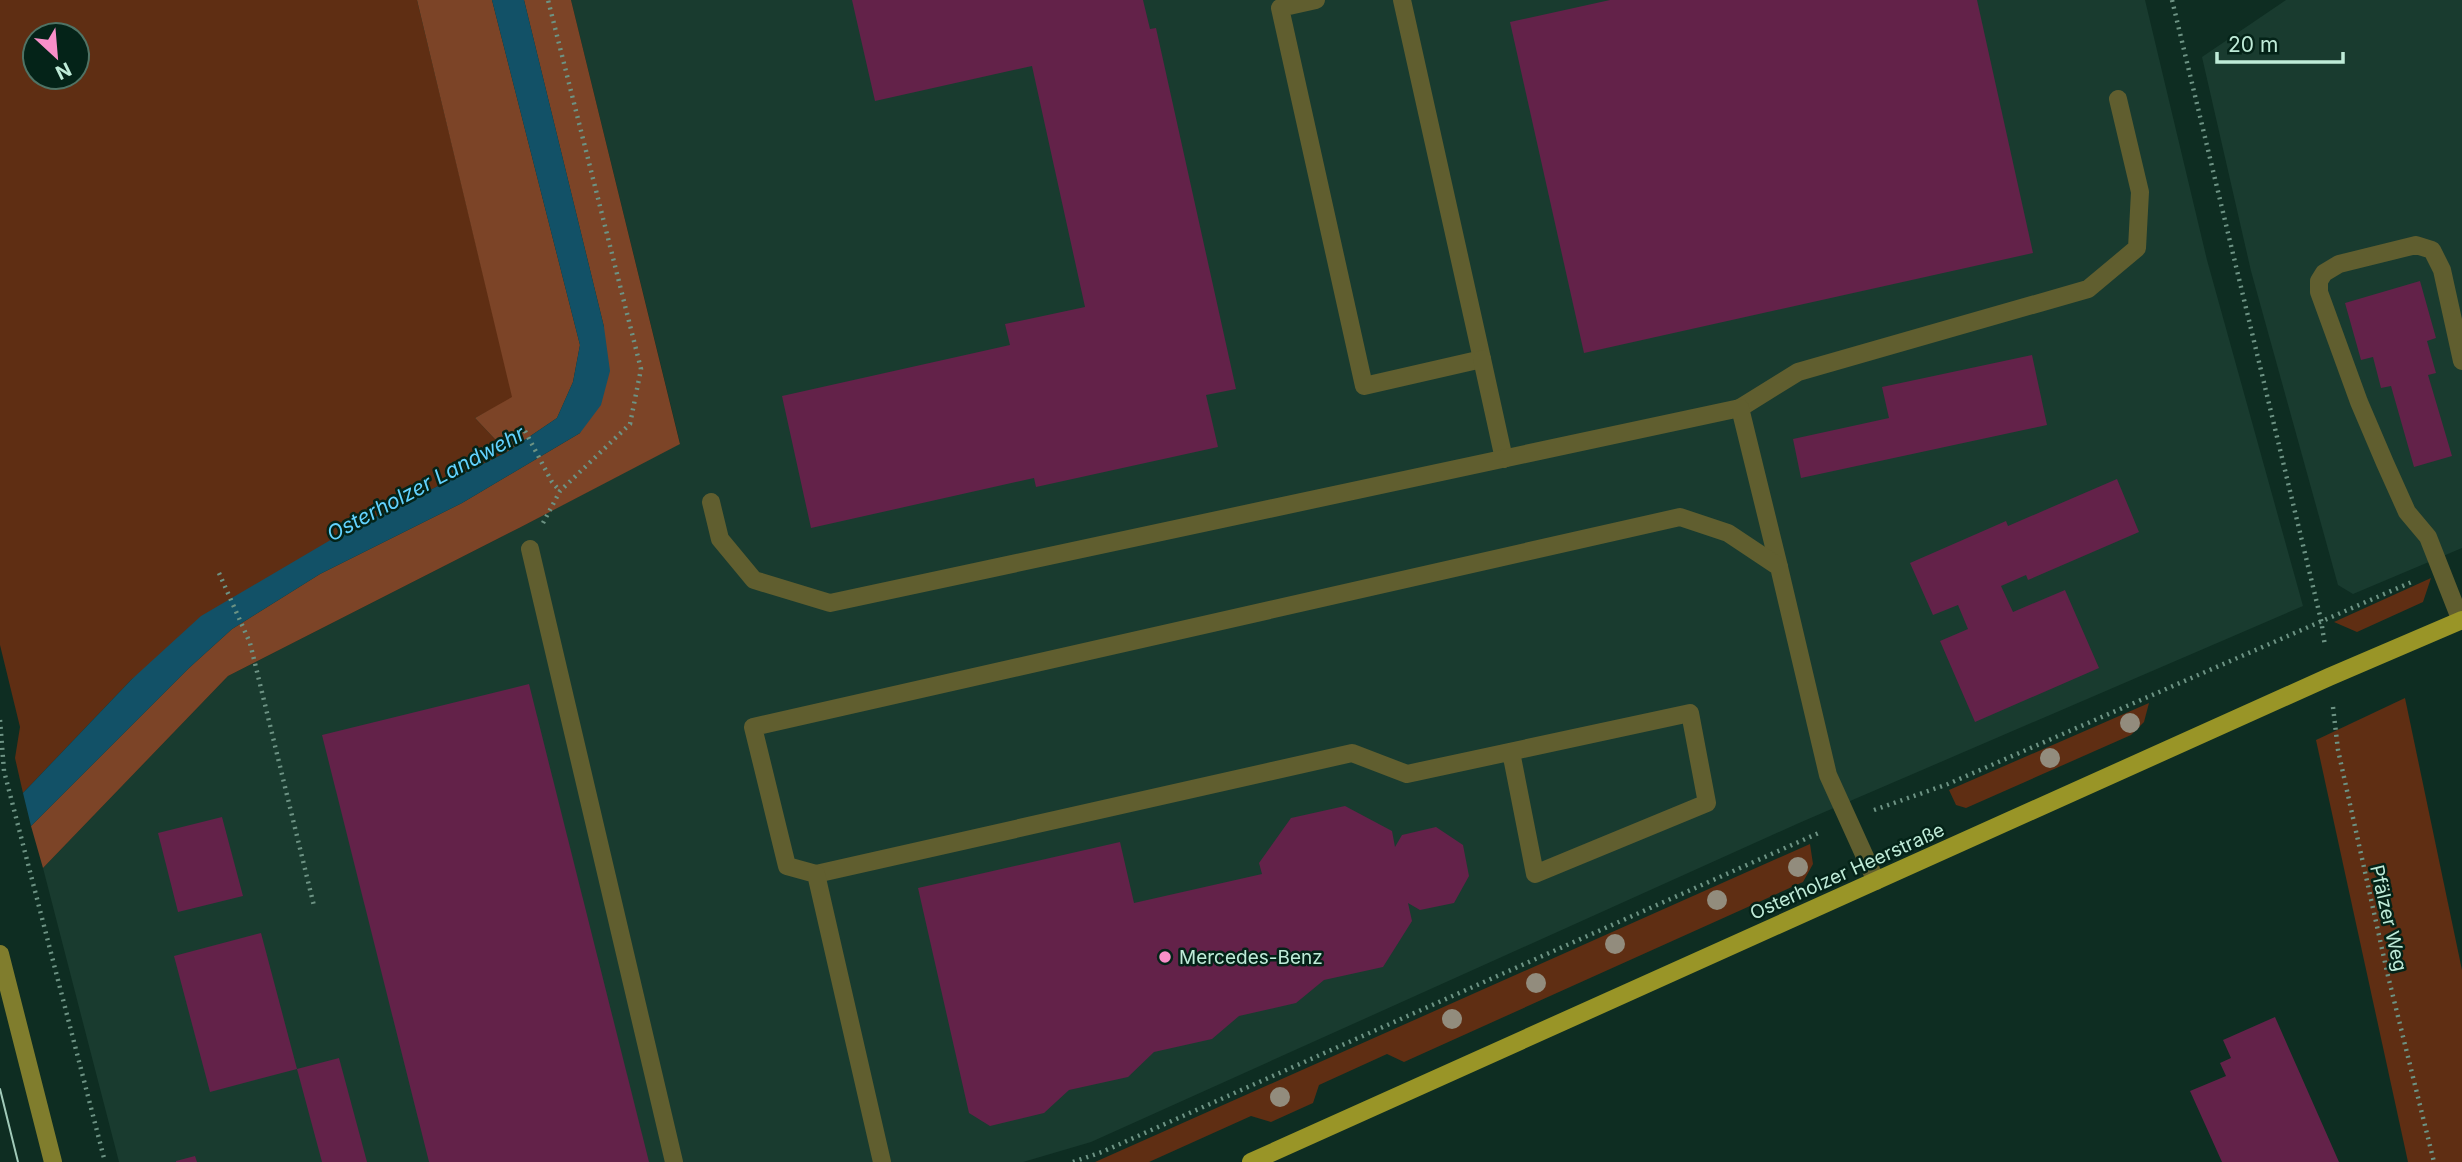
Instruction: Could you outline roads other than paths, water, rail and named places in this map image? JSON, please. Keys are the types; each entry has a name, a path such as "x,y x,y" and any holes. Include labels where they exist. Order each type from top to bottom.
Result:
{"main road":[{"name":"Osterholzer Heerstraße","path":"1251,1162 2461,620"},
{"path":"0,954 53,1162"}],"lane":[{"path":"1316,0 1280,8 1364,386 1482,359"},
{"path":"1402,0 1504,459"},
{"path":"711,502 720,539 754,580 830,604 1740,408 1798,372 2088,289 2137,248 2140,192 2118,99"},
{"path":"2461,620 2428,537 2407,512 2370,426 2325,313 2319,281 2324,273 2339,264 2416,244 2432,250 2442,270 2462,361"},
{"path":"1740,408 1828,775 1876,881"},
{"path":"1511,752 1535,874 1707,803 1690,713 1511,752 1407,775 1352,753 816,874 787,866 753,727 1680,517 1728,533 1779,567"},
{"path":"530,549 674,1162"},
{"path":"816,874 882,1162"}],"water":[{"path":"492,0 524,0 604,327 610,371 601,405 580,433 462,503 320,574 232,629 189,668 31,826 23,793 132,679 201,616 339,535 507,452 557,418 573,382 580,345"}],"tram line":[{"path":"0,1089 18,1162"}],"place":[{"name":"Mercedes-Benz","path":"1165,957"}],"water label":[{"name":"Osterholzer Landwehr","path":"426,484"}]}
